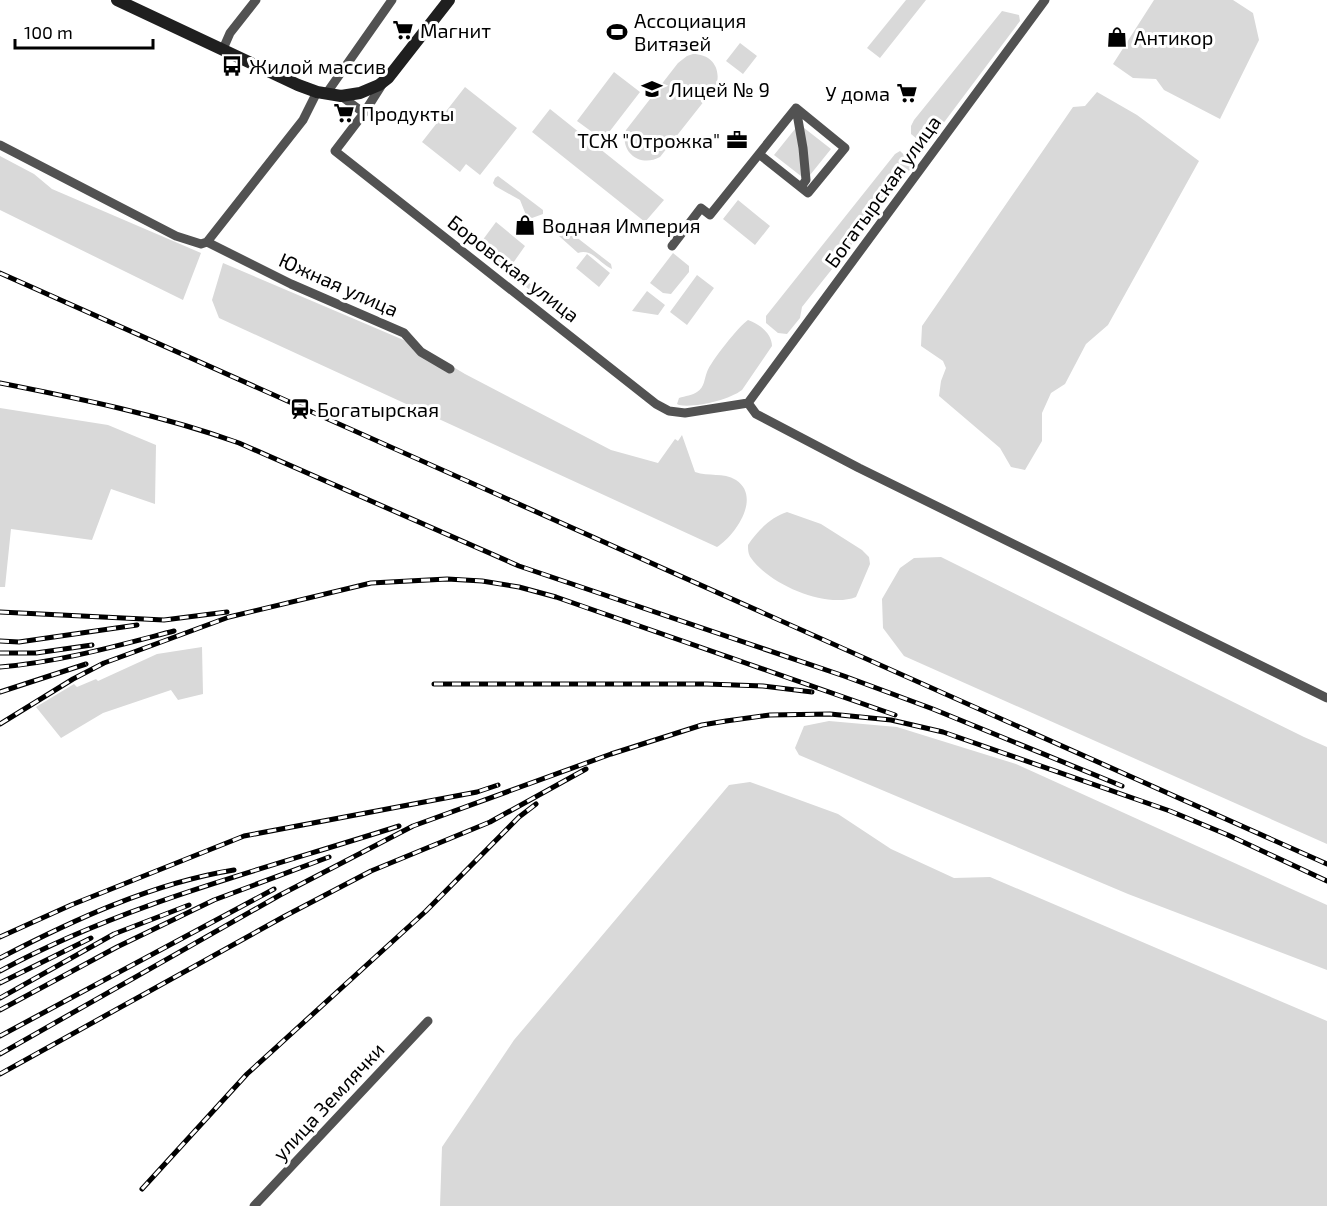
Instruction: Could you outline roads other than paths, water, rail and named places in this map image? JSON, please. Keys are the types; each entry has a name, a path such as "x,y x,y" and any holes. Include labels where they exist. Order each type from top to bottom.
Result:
{"street":[{"path":"117,0 132,3 223,49 321,93 341,96 360,93 385,81"},
{"path":"223,49 230,33 256,0"},
{"path":"207,243 303,120 392,0"},
{"path":"341,96 364,113 385,81 449,0"},
{"name":"Богатырская улица","path":"747,404 1045,0"},
{"path":"759,154 808,193 844,148 796,108"},
{"path":"672,246 701,207 710,215 796,108"},
{"path":"796,108 804,148 806,180 801,188"},
{"name":"Боровская улица","path":"364,113 335,151 656,404 669,411 685,413 747,404"},
{"name":"Южная улица","path":"0,145 176,236 201,244 207,243 291,284 404,333 421,352 450,369"},
{"path":"747,404 756,414 848,463 1327,698"},
{"name":"улица Землячки","path":"254,1206 428,1021"}],"railway":[{"path":"0,273 1327,864"},
{"path":"0,383 150,416 239,443 519,566 844,676 933,709 1122,786"},
{"path":"0,724 73,679 104,663 229,617 371,583 447,579 482,581 519,587 556,597 895,715"},
{"path":"0,612 164,620 227,612"},
{"path":"0,641 19,642 137,625"},
{"path":"0,667 66,657 174,631"},
{"path":"0,653 36,653 92,645"},
{"path":"0,692 86,664"},
{"path":"434,684 707,684 763,686 812,692"},
{"path":"0,1054 280,895 413,826 611,754 702,725 770,715 830,714 891,720 943,732 1170,811 1327,881"},
{"path":"0,1074 285,916 371,871 490,822 586,769"},
{"path":"0,937 71,905 244,836 477,792 498,785"},
{"path":"142,1189 247,1074 426,911 519,817 536,804"},
{"path":"0,971 48,947 146,907 196,889 399,826"},
{"path":"0,1010 117,947 214,900 329,857"},
{"path":"0,958 114,905 174,884 234,870"},
{"path":"0,1036 274,889"},
{"path":"0,998 114,934 189,905"},
{"path":"0,983 91,938"}],"place":[{"name":"Магнит","path":"403,30"},
{"name":"Ассоциация Витязей","path":"617,32"},
{"name":"Антикор","path":"1117,37"},
{"name":"Жилой массив","path":"232,66"},
{"name":"Лицей № 9","path":"652,89"},
{"name":"У дома","path":"907,93"},
{"name":"Продукты","path":"344,113"},
{"name":"ТСЖ \"Отрожка\"","path":"737,140"},
{"name":"Водная Империя","path":"525,225"},
{"name":"Богатырская","path":"300,409"}]}
